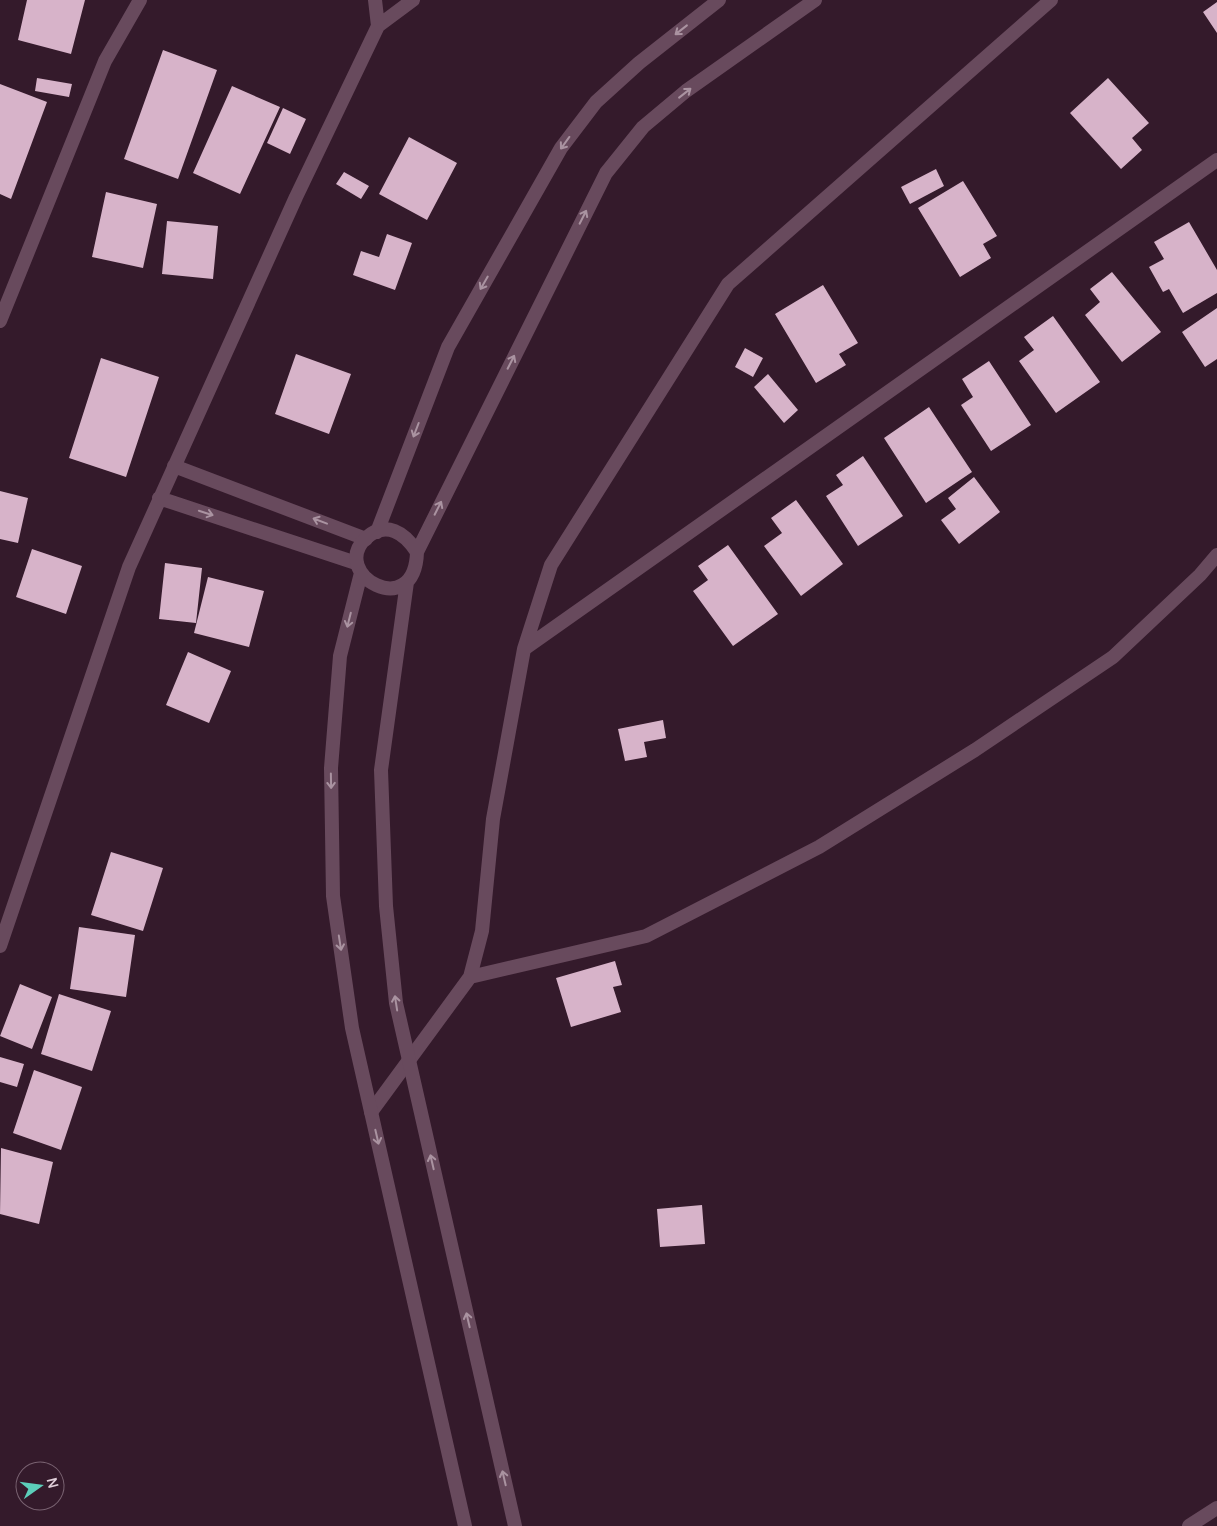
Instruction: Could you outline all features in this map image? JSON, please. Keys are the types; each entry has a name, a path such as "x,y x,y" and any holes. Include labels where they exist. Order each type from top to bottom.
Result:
{"street":[{"path":"0,321 105,61 140,0"},
{"path":"375,0 378,26"},
{"path":"0,946 129,567 159,498 292,206 378,26 413,0"},
{"path":"465,1526 352,1028 333,896 331,768 340,656 359,568 358,550 371,535 448,347 561,148 596,102 640,63 719,0"},
{"path":"515,1526 396,1003 386,906 381,770 407,582 416,568 417,552 606,173 643,127 686,91 815,0"},
{"path":"371,1112 470,976 482,931 493,819 524,649 551,566 728,284 1051,0"},
{"path":"524,649 1217,160"},
{"path":"174,466 371,535 393,530 408,538 417,552"},
{"path":"159,498 359,568 373,585 391,589 407,582"},
{"path":"470,976 646,936 819,847 975,750 1113,657 1200,575 1217,555"},
{"path":"1189,1526 1217,1508"}],"building":[{"path":"27,0 85,0 71,54 18,40"},
{"path":"1217,2 1217,33 1203,12"},
{"path":"163,50 217,70 178,179 124,159"},
{"path":"37,78 72,84 69,97 35,91"},
{"path":"1108,78 1149,123 1132,138 1142,150 1121,169 1070,113"},
{"path":"0,84 47,102 11,199 0,194"},
{"path":"232,86 280,107 240,194 193,173"},
{"path":"283,108 306,119 290,154 267,143"},
{"path":"409,137 457,163 427,220 379,194"},
{"path":"936,169 944,186 910,204 901,187"},
{"path":"344,172 369,186 361,199 336,184"},
{"path":"963,181 997,236 983,244 991,258 960,277 918,208"},
{"path":"106,192 157,204 143,268 92,257"},
{"path":"167,221 218,226 213,279 162,274"},
{"path":"1189,222 1217,270 1217,293 1183,313 1169,289 1163,292 1149,267 1164,259 1154,242"},
{"path":"387,234 412,243 395,290 353,275 361,251 379,257"},
{"path":"1112,272 1161,332 1122,362 1085,315 1100,302 1090,289"},
{"path":"823,285 858,343 839,354 846,365 816,383 775,314"},
{"path":"1217,308 1217,359 1205,367 1182,332"},
{"path":"1053,316 1100,382 1056,413 1019,361 1034,350 1024,337"},
{"path":"745,348 763,358 753,377 735,367"},
{"path":"296,354 351,374 329,434 275,414"},
{"path":"101,358 159,377 126,477 69,458"},
{"path":"989,361 1031,425 991,451 961,405 973,397 962,379"},
{"path":"768,374 798,410 784,423 754,387"},
{"path":"929,407 972,472 926,503 884,438"},
{"path":"863,456 903,516 858,546 826,496 843,485 836,475"},
{"path":"974,477 1000,512 959,544 941,520 956,509 948,498"},
{"path":"0,491 28,498 18,543 0,539"},
{"path":"796,500 843,564 801,596 764,546 782,533 771,518"},
{"path":"728,545 778,614 733,646 693,591 708,580 698,566"},
{"path":"32,549 82,566 66,614 16,597"},
{"path":"165,563 202,568 196,623 159,619"},
{"path":"208,577 264,591 249,647 194,633"},
{"path":"188,652 231,671 209,723 166,705"},
{"path":"663,720 666,738 644,742 647,757 625,761 618,729"},
{"path":"111,852 163,868 143,931 91,915"},
{"path":"79,927 135,935 126,997 70,989"},
{"path":"615,961 622,985 613,987 621,1012 571,1027 556,978"},
{"path":"20,984 52,997 32,1049 0,1036"},
{"path":"59,994 111,1011 92,1071 41,1054"},
{"path":"0,1057 24,1064 17,1087 0,1082"},
{"path":"34,1070 82,1087 61,1150 13,1133"},
{"path":"1,1148 53,1162 39,1224 0,1214"},
{"path":"702,1205 705,1244 660,1247 657,1209"}]}
